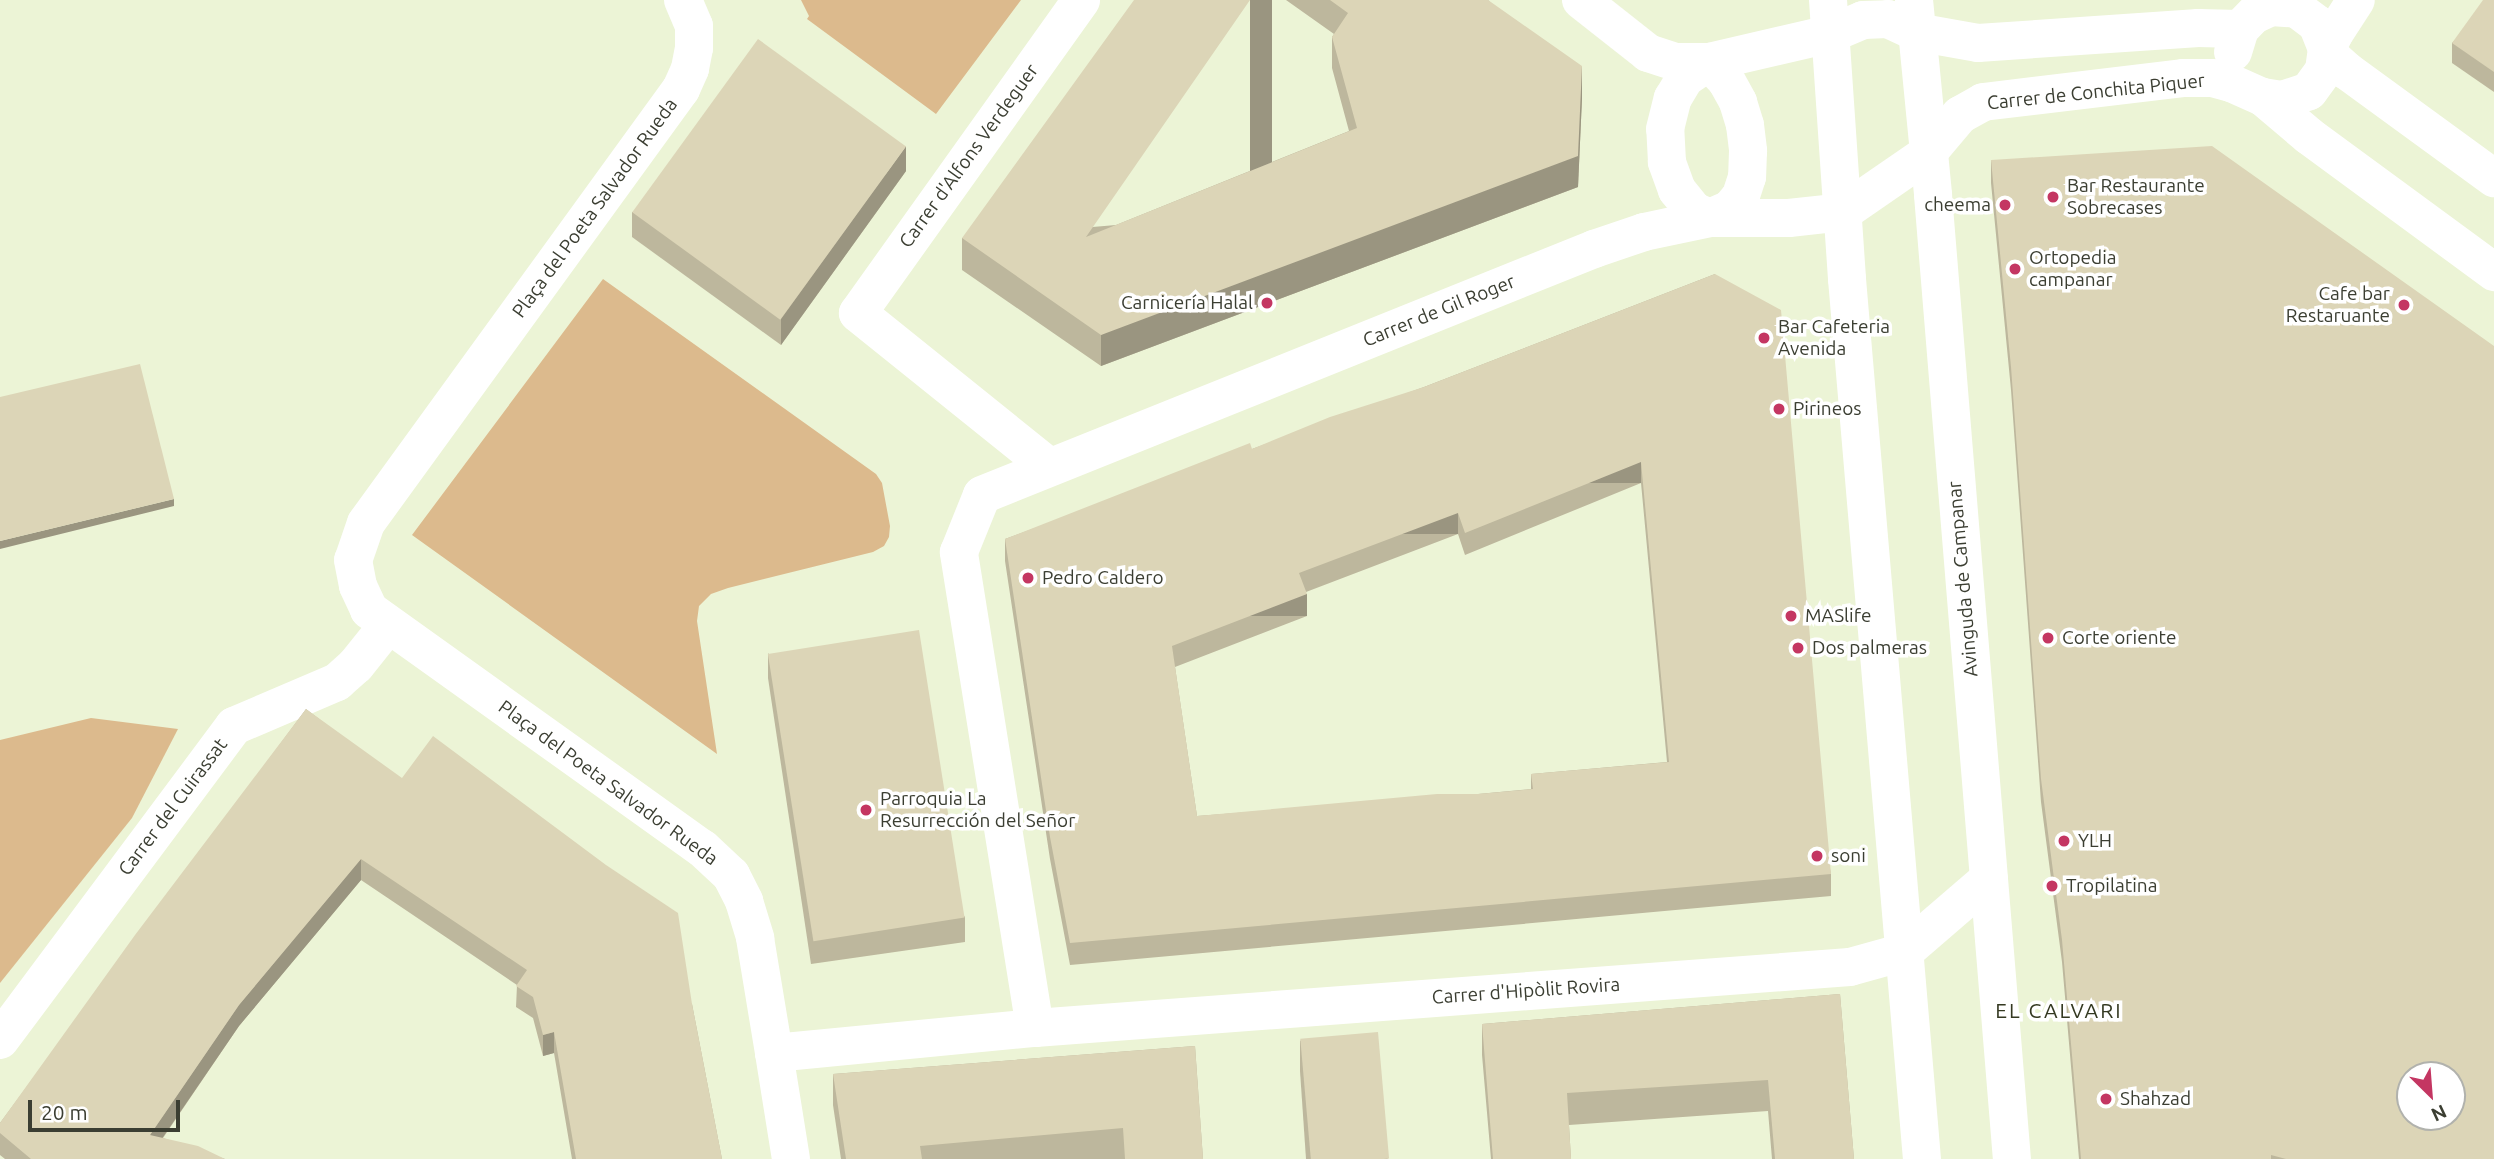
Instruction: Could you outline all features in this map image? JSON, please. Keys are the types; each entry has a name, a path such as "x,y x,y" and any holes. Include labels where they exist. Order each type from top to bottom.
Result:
{"street":[{"name":"Plaça del Poeta Salvador Rueda","path":"683,0 694,26 694,48 690,69 681,89 366,523 353,561 358,586 369,610 702,848 732,875 744,901 755,938 791,1159"},
{"name":"Carrer d'Alfons Verdeguer","path":"1048,466 858,313 1081,0"},
{"path":"1580,0 1648,53 1676,62 1709,62 1726,80 1738,102 1745,125 1747,177 1741,195 1730,209 1710,218 1694,211 1677,190 1667,162 1665,129 1673,98 1685,78 1709,62 1829,17 1863,20 1915,16 1978,43 2199,28 2255,14 2271,7 2297,9 2317,24 2327,51 2347,71 2494,178"},
{"path":"2255,14 2235,41 2234,61 2239,77 2258,95 2282,100 2309,91 2324,71 2327,51 2357,0"},
{"name":"Avinguda de Campanar","path":"1915,16 1933,195 2012,1159"},
{"path":"1829,17 1922,1159"},
{"name":"Carrer de Conchita Piquer","path":"1843,212 1927,154 1960,115 1983,102 2183,78 2212,78 2258,95 2309,136 2494,272"},
{"name":"Carrer de Gil Roger","path":"1035,1028 959,552 982,495 1048,466 1594,249 1644,232 1710,218 1790,218 1843,212"},
{"name":"Carrer del Cuirassat","path":"0,1040 234,726 337,682 356,665 388,625"},
{"name":"Carrer d'Hipòlit Rovira","path":"1035,1028 1850,967 1904,953 1989,879"},
{"path":"774,1053 1035,1028"}],"shaded area":[{"path":"801,0 1021,0 936,114 807,19 809,16"},
{"path":"603,279 876,474 882,483 890,526 889,537 884,546 873,552 728,588 711,594 699,606 697,621 717,754 412,535"},
{"path":"91,718 178,729 132,818 0,983 0,740"}],"building":[{"path":"1134,0 1250,0 1086,237 1357,128 1332,37 1348,13 1330,0 1488,0 1582,66 1578,156 1101,335 962,238"},
{"path":"2483,0 2494,0 2494,72 2452,43"},
{"path":"758,39 906,147 780,320 632,212"},
{"path":"2212,146 2494,346 2494,1159 2286,1159 2271,1155 2271,1159 2081,1159 2062,940 2041,779 2011,367 1991,160"},
{"path":"1715,274 1781,310 1831,874 1070,943 1050,837 1005,539 1250,443 1252,449 1330,417 1424,387","holes":["1641,462 1669,762 1531,774 1533,789 1478,794 1437,794 1197,816 1172,646 1307,594 1299,573 1458,513 1465,533"]},
{"path":"140,364 174,499 0,541 0,397"},
{"name":"Parroquia La Resurrección del Señor","path":"919,630 965,917 813,941 768,654"},
{"path":"306,709 402,778 433,736 606,865 678,913 692,1004 722,1159 576,1159 554,1032 543,1035 533,997 516,986 527,970 361,859 239,1005 150,1135 198,1146 225,1159 31,1159 0,1133 0,1123 135,935"},
{"path":"1840,994 1854,1159 1775,1159 1768,1080 1567,1093 1571,1159 1493,1159 1482,1024"},
{"path":"1378,1032 1389,1159 1311,1159 1300,1039"},
{"path":"1195,1046 1203,1159 1125,1159 1123,1128 920,1146 922,1159 846,1159 833,1074"}],"place":[{"name":"Bar Restaurante Sobrecases","path":"2053,197"},
{"name":"cheema","path":"2005,205"},
{"name":"Ortopedia campanar","path":"2015,269"},
{"name":"Carnicería Halal","path":"1267,303"},
{"name":"Cafe bar Restaruante","path":"2404,305"},
{"name":"Bar Cafeteria Avenida","path":"1764,338"},
{"name":"Pirineos","path":"1779,409"},
{"name":"Pedro Caldero","path":"1028,578"},
{"name":"MASlife","path":"1791,616"},
{"name":"Corte oriente","path":"2048,638"},
{"name":"Dos palmeras","path":"1798,648"},
{"name":"Parroquia La Resurrección del Señor","path":"866,810"},
{"name":"YLH","path":"2064,841"},
{"name":"soni","path":"1817,856"},
{"name":"Tropilatina","path":"2052,886"},
{"name":"Shahzad","path":"2106,1099"}],"district":[{"name":"EL CALVARI","path":"2059,1010"}]}
